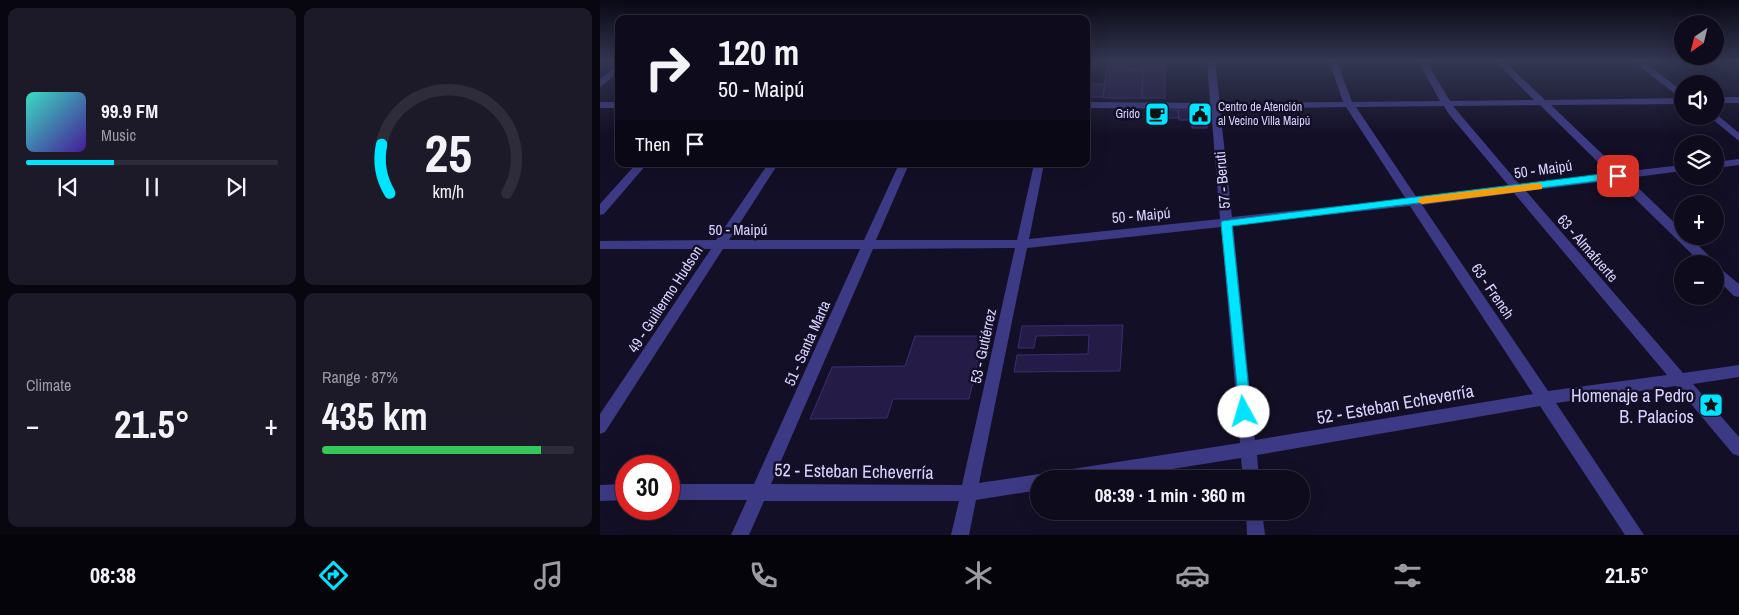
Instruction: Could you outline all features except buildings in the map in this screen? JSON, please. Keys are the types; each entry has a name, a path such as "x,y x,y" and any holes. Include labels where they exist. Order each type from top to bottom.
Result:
{"street":[{"name":"57 - Beruti","path":"1213,86 1250,470"},
{"name":"63 - French","path":"1342,86 1348,103 1546,398 1635,535"},
{"name":"63 - Almafuerte","path":"1436,86 1445,102 1516,189 1739,449"},
{"path":"1526,86 1701,255"},
{"path":"1724,100 1739,100"},
{"path":"1090,105 1216,106 1348,103 1674,101"},
{"path":"600,105 615,105"},
{"path":"1724,125 1739,138"},
{"path":"1724,164 1739,162"},
{"path":"600,211 639,167"},
{"name":"49 - Guillermo Hudson","path":"600,427 771,167"},
{"name":"51 - Santa Marta","path":"740,535 903,167"},
{"name":"53 - Gutiérrez","path":"960,535 1038,167"},
{"name":"50 - Maipú","path":"600,245 1021,244 1414,202 1674,169"},
{"path":"1724,278 1739,292"},
{"name":"52 - Esteban Echeverría","path":"1118,470 1248,450 1546,398 1739,371"},
{"name":"52 - Esteban Echeverría","path":"680,492 760,490 969,493 1030,483"},
{"path":"600,492 615,492"},
{"path":"1255,520 1256,535"}],"slow traffic":[{"path":"1422,201 1538,186"}],"place":[{"name":"Grido","path":"1157,114"},
{"name":"Centro de Atención al Vecino Villa Maipú","path":"1200,114"},
{"name":"Homenaje a Pedro B. Palacios","path":"1711,405"}],"route":[{"path":"1244,412 1226,223 1414,202 1618,176"}]}
